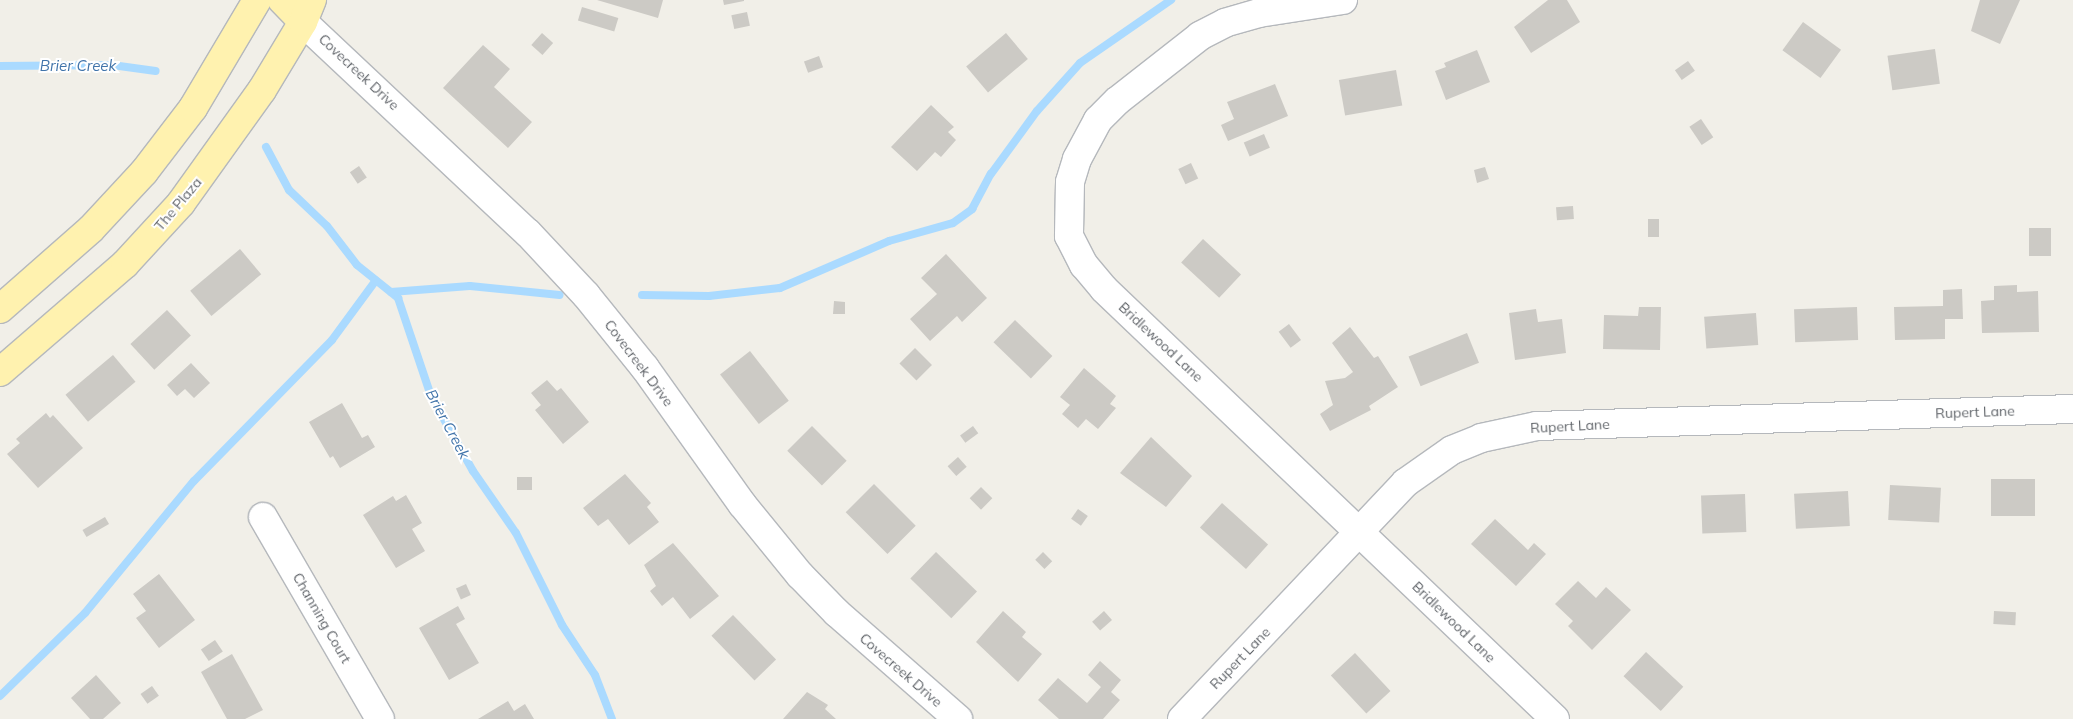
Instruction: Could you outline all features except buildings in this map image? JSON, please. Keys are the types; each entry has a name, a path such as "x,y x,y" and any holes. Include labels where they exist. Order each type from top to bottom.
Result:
{"main road":[{"path":"0,309 91,229 144,172 193,108 257,0"},
{"path":"282,0 308,11"},
{"name":"The Plaza","path":"0,372 125,264 181,203 232,136 308,11"}],"street":[{"name":"Bridlewood Lane","path":"1343,0 1258,14 1225,23 1155,70 1117,100 1086,138 1070,182 1067,220 1075,250 1104,289 1555,719"},
{"name":"Covecreek Drive","path":"308,11 528,233 586,295 645,368 742,504 800,575 837,612 958,719"},
{"name":"Rupert Lane","path":"1182,719 1405,483 1429,464 1459,447 1508,430 2073,408"},
{"name":"Channing Court","path":"263,517 376,718"}],"waterway":[{"path":"642,295 709,296 780,288 889,241 953,223 972,209 991,174 1037,111 1080,63 1171,0"},
{"name":"Brier Creek","path":"0,66 112,65 156,71"},
{"name":"Brier Creek","path":"266,147 289,190 327,226 357,265 398,298 431,396 473,471 516,533 562,625 595,675 612,719"},
{"path":"0,696 85,613 194,481 332,340 376,280"},
{"path":"391,292 470,286 560,295"}]}
